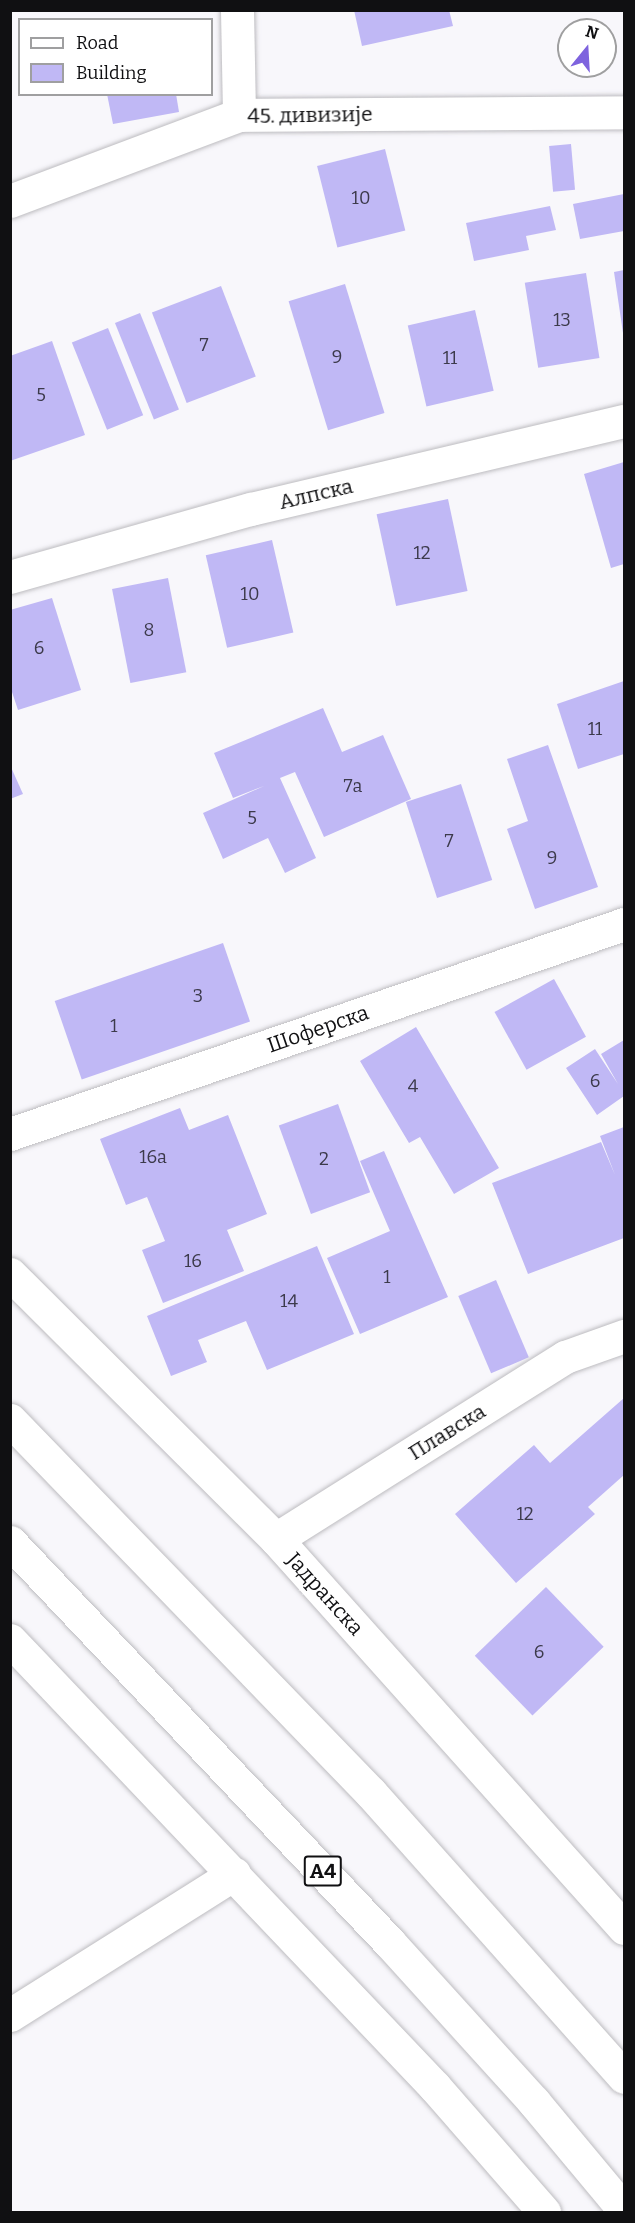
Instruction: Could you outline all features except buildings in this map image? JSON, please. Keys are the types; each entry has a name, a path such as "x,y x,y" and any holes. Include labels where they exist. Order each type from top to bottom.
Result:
{"main road":[{"path":"237,10 239,115"},
{"name":"45. дивизије","path":"10,201 239,115 624,112"},
{"name":"Алпска","path":"10,577 251,509 624,421"},
{"name":"Шоферска","path":"10,1134 624,924"},
{"name":"Јадранска","path":"10,1274 276,1539 624,1928"},
{"name":"Плавска","path":"276,1539 565,1357 624,1336"},
{"path":"10,1420 371,1793 624,2077"},
{"name":"A4","path":"10,1542 389,1942 534,2102 624,2210"},
{"path":"10,1640 435,2087 544,2212"},
{"path":"10,2014 234,1874"}]}
